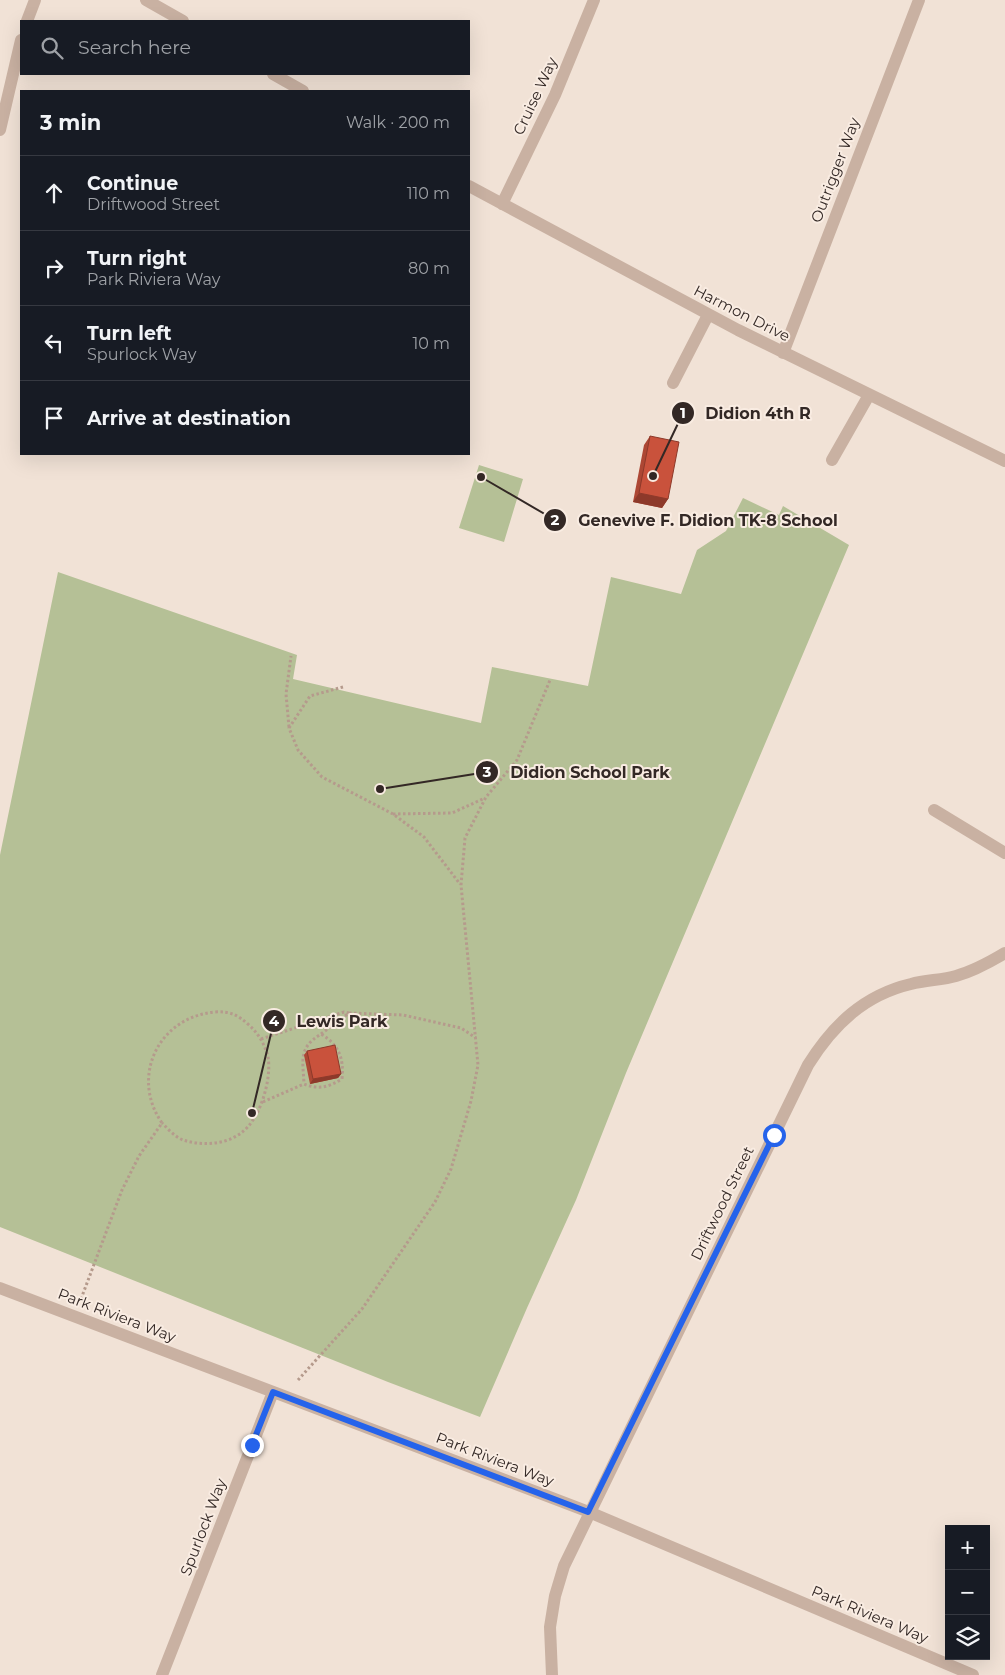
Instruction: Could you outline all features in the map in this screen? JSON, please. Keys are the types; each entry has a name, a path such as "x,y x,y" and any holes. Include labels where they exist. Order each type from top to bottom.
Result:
{"street":[{"path":"26,20 36,0"},
{"path":"146,0 181,20"},
{"name":"Cruise Way","path":"502,204 555,94 594,0"},
{"name":"Outrigger Way","path":"783,352 919,0"},
{"path":"0,130 20,44"},
{"path":"275,75 301,90"},
{"name":"Harmon Drive","path":"470,187 708,315 1005,461"},
{"path":"673,383 708,315"},
{"path":"832,460 869,395"},
{"path":"934,810 1005,854"},
{"name":"Driftwood Street","path":"552,1675 550,1627 555,1596 564,1566 588,1512 804,1074 822,1043 853,1011 884,993 911,984 957,976 991,962 1005,953"},
{"name":"Park Riviera Way","path":"0,1288 588,1512 973,1675"},
{"name":"Spurlock Way","path":"162,1675 279,1394"}],"path":[{"path":"291,656 286,694 289,728 298,750 322,776 393,814 424,837 461,885"},
{"path":"279,1394 362,1309 435,1202 451,1170 471,1101 478,1064 461,885 465,838 486,797 517,760 550,680"},
{"path":"289,728 310,696 343,687"},
{"path":"393,814 452,813 486,797"},
{"path":"226,1012 233,1013 241,1018 261,1039 268,1058 262,1102 255,1117 242,1133 227,1140 209,1144 182,1140 162,1123 151,1103 149,1075 153,1057 158,1046 163,1038 175,1027 194,1016 226,1012"},
{"path":"261,1039 305,1023 344,1012 403,1015 461,1028 476,1039"},
{"path":"304,1084 303,1054 305,1048 312,1040 349,1013"},
{"path":"262,1102 304,1084 314,1088 332,1085 342,1079 338,1048 320,1034"},
{"path":"74,1316 98,1258 122,1190 139,1156 162,1123"}],"green space":[{"path":"479,465 523,479 504,542 459,528"},
{"path":"743,498 779,515 783,506 849,545 626,1073 576,1200 480,1417 0,1227 0,855 58,572 297,655 293,679 481,723 492,667 588,686 611,577 681,594 697,550 726,531"}],"building":[{"path":"650,436 679,442 668,499 639,493"},
{"path":"335,1045 341,1074 313,1079 307,1051"}],"place":[{"name":"Didion 4th R","path":"653,476"},
{"name":"Genevive F. Didion TK-8 School","path":"481,477"},
{"name":"Didion School Park","path":"380,789"},
{"name":"Lewis Park","path":"252,1113"}],"route":[{"path":"252,1445 273,1392 588,1512 774,1135"}]}
